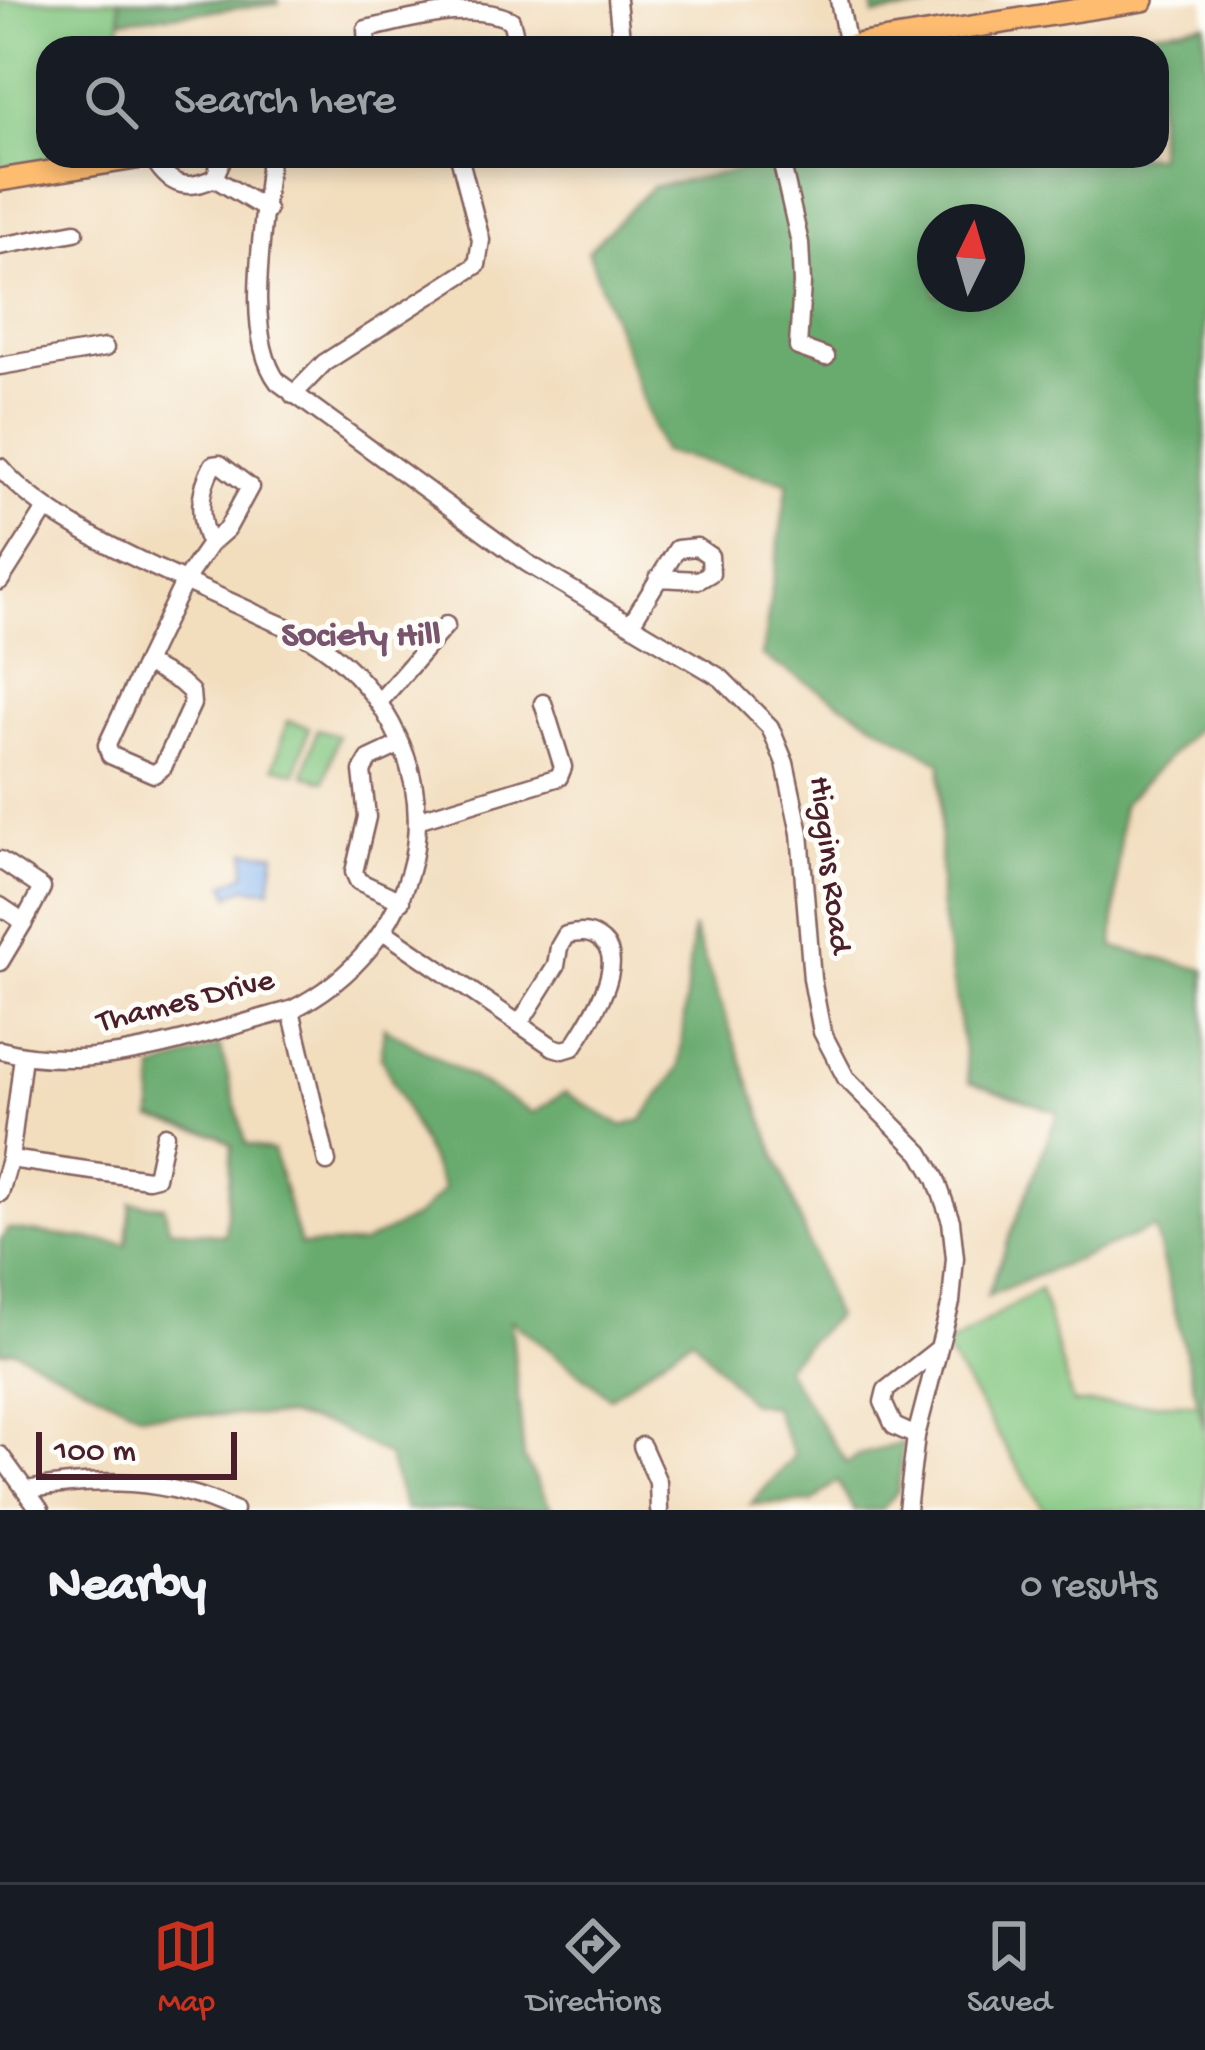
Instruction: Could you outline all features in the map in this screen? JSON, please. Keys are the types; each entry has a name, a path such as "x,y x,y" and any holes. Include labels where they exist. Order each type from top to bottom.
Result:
{"main road":[{"path":"917,36 1143,0"},
{"path":"0,180 75,168"}],"street":[{"path":"616,0 620,36"},
{"path":"839,0 851,36"},
{"path":"366,36 366,29 464,9 495,10 511,20 515,36"},
{"path":"158,168 176,185 203,184 214,178 219,168"},
{"name":"Higgins Road","path":"269,168 260,329 266,366 293,395 527,563 721,678 770,728 785,763 800,833 812,979 822,1032 846,1078 921,1153 951,1221 955,1272 916,1436 908,1510"},
{"path":"293,395 324,363 477,265 481,240 462,168"},
{"path":"783,168 800,243 798,347 812,356 826,357"},
{"path":"214,178 267,210"},
{"path":"0,245 75,232"},
{"path":"0,366 105,348"},
{"name":"Thames Drive","path":"0,467 45,510 319,644 379,702 412,777 417,820 401,901 353,967 311,1000 291,1010 87,1059 23,1057 0,1050"},
{"path":"0,581 45,510"},
{"path":"145,663 191,692 192,704 163,767 154,774 110,754 106,745 145,663 185,580 209,544"},
{"path":"632,622 658,578"},
{"path":"379,702 446,625"},
{"path":"417,820 563,773 543,703"},
{"path":"401,744 369,759 362,772 367,817 354,872 358,881 401,901"},
{"path":"0,860 42,888 0,962"},
{"path":"0,906 25,922"},
{"path":"383,931 553,1047 562,1050 573,1046 602,999 609,948 598,936 582,931 566,935 556,966 520,1023"},
{"path":"291,1010 327,1162"},
{"path":"0,1193 10,1159 23,1057"},
{"path":"10,1159 148,1179 156,1177 165,1135"},
{"path":"916,1436 894,1426 883,1402 886,1390 938,1349"},
{"path":"642,1446 658,1482 659,1510"},
{"path":"0,1455 40,1510"},
{"path":"26,1490 152,1483 233,1510"}],"green space":[{"path":"0,0 119,0 121,36 36,36 36,163 0,169"},
{"path":"119,0 278,0 279,4 121,20"},
{"path":"872,0 985,0 874,15"},
{"path":"1205,23 1205,720 1122,805 1113,947 1205,970 1205,1430 1154,1228 987,1296 1058,1112 969,1082 940,903 941,763 762,656 788,482 662,452 588,251 652,187 749,168 1169,168 1169,36 1125,36"},
{"path":"287,721 309,727 296,773 274,767"},
{"path":"317,729 338,735 325,781 304,775"},
{"path":"693,928 835,1316 784,1367 847,1464 858,1455 903,1443 898,1491 881,1510 854,1510 837,1481 812,1502 751,1504 794,1456 773,1407 749,1402 692,1337 610,1397 511,1320 524,1458 552,1510 405,1510 388,1456 332,1426 288,1416 141,1414 14,1350 0,1352 0,1241 8,1229 127,1244 131,1203 164,1206 169,1228 225,1235 232,1145 218,1135 152,1119 154,1070 220,1046 246,1144 273,1151 300,1245 362,1244 417,1216 444,1190 381,1057 384,1027 533,1113 565,1092 622,1126 642,1120 679,1068"},
{"path":"1040,1289 1073,1404 1198,1403 1205,1430 1205,1510 1044,1510 944,1347"}],"water":[{"path":"246,851 275,853 270,890 244,888 230,896 225,884 245,874"}],"district":[{"name":"Society Hill","path":"361,637"}]}
